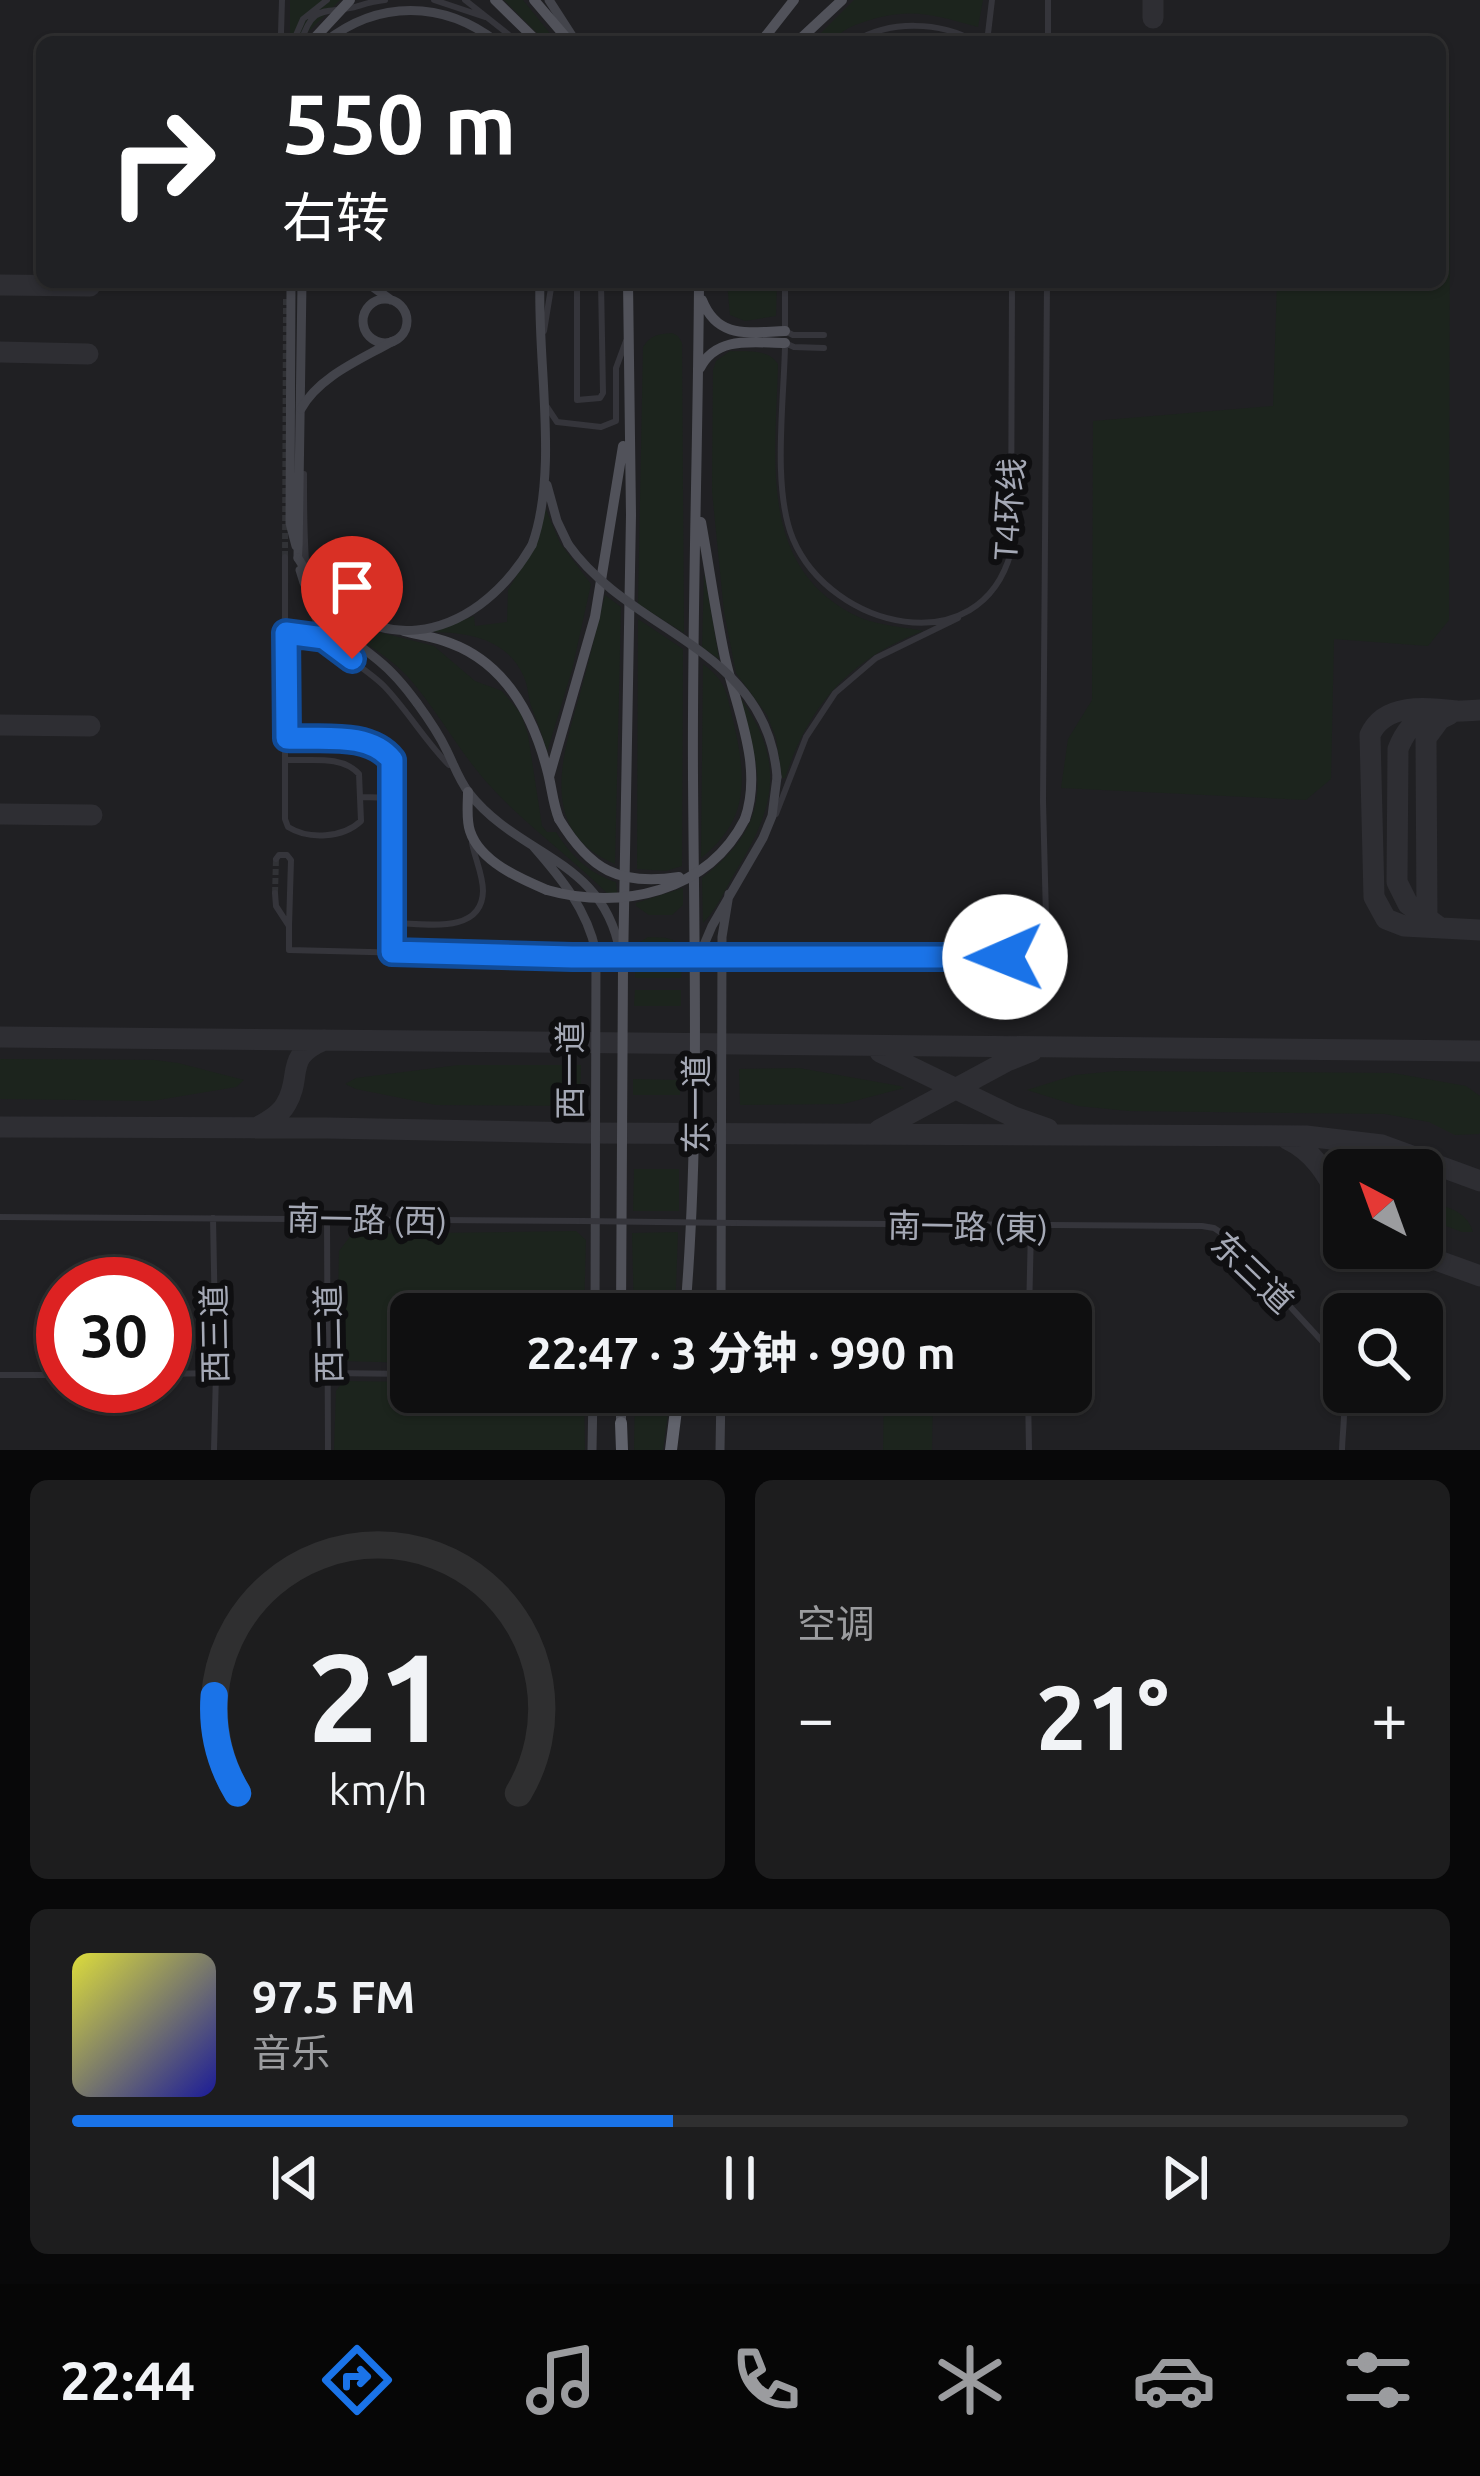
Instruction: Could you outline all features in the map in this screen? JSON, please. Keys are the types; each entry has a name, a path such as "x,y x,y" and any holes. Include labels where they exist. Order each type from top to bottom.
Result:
{"highway":[{"path":"672,1448 676,1413"},
{"path":"621,1423 621,1448"}],"main road":[{"path":"316,36 350,0"},
{"path":"495,0 532,36"},
{"path":"534,0 567,36"},
{"path":"549,0 570,36"},
{"path":"803,36 842,0"},
{"path":"765,36 793,1"},
{"path":"333,36 372,13 406,7 457,18 487,36"},
{"path":"291,288 290,523 305,587 323,616 386,667 417,703 468,792 505,826 571,869 594,892 611,916 623,967"},
{"path":"302,288 297,554 333,604 356,619 440,640 488,665 522,702 535,730 551,798 583,854 628,879 655,881 700,871"},
{"path":"301,409 321,384 404,333 403,308 375,288"},
{"path":"540,288 545,473 551,504 568,544 599,579 735,679 750,696 770,735 777,777 772,815 703,944 694,978"},
{"path":"621,1293 631,515 627,288"},
{"path":"699,288 707,314 726,330 785,338"},
{"path":"687,1293 699,288"},
{"path":"391,300 370,306 364,322 372,338 393,341"},
{"path":"698,371 704,359 724,345 785,338"},
{"path":"549,777 595,617 628,419"},
{"path":"394,629 445,624 476,609 503,586 532,545 545,473"},
{"path":"468,792 470,833 495,862 548,890 594,899 626,898 672,886 700,871 729,846 752,796 752,770 724,654 697,501"},
{"name":"西一道","path":"533,845 574,896 596,952 595,1293"},
{"name":"东一道","path":"721,1293 722,937 729,894"},
{"path":"592,1450 593,1413"},
{"path":"621,1413 621,1423"},
{"path":"720,1450 721,1413"}],"street":[{"path":"282,0 285,36"},
{"path":"295,36 303,19 327,0"},
{"path":"302,36 328,8 350,9 385,0"},
{"path":"434,0 489,18"},
{"path":"465,0 508,36"},
{"path":"988,36 992,0"},
{"path":"1048,0 1048,36"},
{"path":"869,36 890,28 932,26 966,36"},
{"path":"302,288 304,542 313,614 320,632 387,690 456,772"},
{"path":"541,352 551,288"},
{"path":"577,288 577,400 600,398 603,393 601,288"},
{"path":"785,288 782,478 784,511 793,540 824,584 877,616 927,622 967,613"},
{"name":"T4环线","path":"967,613 996,589 1011,552 1012,288"},
{"path":"277,859 281,854 291,860 289,950 572,957 1047,956 1043,801 1047,288"},
{"path":"785,338 824,335"},
{"path":"542,400 557,422 602,427 616,421 616,368 627,338"},
{"path":"785,338 794,347 824,348"},
{"path":"285,557 287,827 308,835 346,832 361,820 359,774 348,764 287,760"},
{"path":"763,838 806,737 835,693 876,658 967,613"},
{"path":"286,633 312,634 332,643"},
{"path":"287,738 374,744 392,760 392,952"},
{"path":"360,797 394,798"},
{"path":"393,923 457,923 472,916 481,902 483,886 470,833"},
{"path":"275,893 276,906 290,926"},
{"name":"南一路 (西)","path":"0,1217 734,1223"},
{"name":"西三道","path":"213,1218 214,1450"},
{"name":"西二道","path":"327,1218 328,1450"},
{"name":"南一路 (東)","path":"734,1223 1202,1226"},
{"name":"东三道","path":"1202,1226 1223,1234 1333,1352 1344,1381 1342,1450"},
{"path":"1029,1293 1031,1227"},
{"path":"329,1372 390,1373"},
{"path":"192,1373 216,1373"},
{"path":"0,1375 36,1375"},
{"path":"1029,1413 1030,1450"}],"shaded area":[{"path":"0,0 1480,0 1480,1450 0,1450"},
{"path":"290,0 340,0 304,36 290,33"},
{"path":"504,0 523,0 552,36 540,36"},
{"path":"854,0 983,0 978,27 931,15 903,14 873,19 836,36 818,36"},
{"path":"1446,100 1450,104 1449,620 1428,646 1334,639 1331,779 1306,800 1061,788 1068,739 1092,700 1093,421 1273,406 1277,288 1446,288"},
{"path":"728,288 777,288 776,316 745,321 730,315"},
{"path":"672,333 682,343 684,633 638,604 643,347 655,336"},
{"path":"730,351 763,353 778,364 779,509 803,572 827,597 861,618 923,631 874,655 836,687 806,728 785,778 767,715 736,673 724,612 712,491 713,370 716,361"},
{"path":"545,507 560,543 591,584 547,752 524,677 508,654 474,637 433,632 474,616 475,626 507,622 508,590 534,547"},
{"path":"705,576 719,659 702,647"},
{"path":"605,595 621,607 615,864 590,850 574,832 562,790 567,742"},
{"path":"325,606 355,626 434,646 475,681 502,691 521,714 528,735 542,826 556,832 590,869 616,882 617,893 608,894 506,802 480,775 408,677"},
{"path":"638,619 683,649 682,866 666,871 637,869"},
{"path":"703,664 717,676 727,695 742,778 737,812 729,828 701,858"},
{"path":"739,696 764,744 770,787 758,830 703,923 702,878 742,837 757,796 754,750"},
{"path":"683,888 683,905 672,915 649,915 636,906 636,903"},
{"path":"648,937 673,940 682,953 635,952 637,944"},
{"path":"682,962 681,978 635,978 635,963"},
{"path":"635,990 681,990 681,1006 634,1006"},
{"path":"0,1059 155,1060 244,1080 236,1087 152,1101 0,1099"},
{"path":"459,1065 581,1065 580,1106 436,1105 345,1084 356,1078"},
{"path":"799,1068 904,1088 843,1104 740,1105 739,1069"},
{"path":"1116,1071 1393,1073 1466,1086 1480,1096 1480,1132 1455,1135 1429,1122 1385,1114 1129,1111 1078,1106 1027,1090 1075,1075"},
{"path":"633,1079 680,1080 680,1095 633,1095"},
{"path":"634,1169 679,1169 679,1211 633,1211"},
{"path":"1443,1205 1470,1224 1473,1232 1443,1225"},
{"path":"576,1231 586,1240 585,1293 390,1293 390,1362 345,1361 337,1348 339,1251 352,1234"},
{"path":"678,1232 676,1293 633,1293 632,1233"},
{"path":"343,1381 390,1382 390,1413 584,1413 585,1450 334,1450 336,1391"},
{"path":"635,1413 668,1413 663,1450 634,1450"},
{"path":"884,1413 933,1413 932,1450 883,1450"}],"taxiway":[{"path":"1153,0 1153,18"},
{"path":"0,285 36,285"},
{"path":"0,352 88,354"},
{"path":"1456,711 1419,708 1395,712 1370,735 1374,897 1386,919 1404,926 1480,930"},
{"path":"1439,927 1408,904 1397,882 1398,749 1412,725 1430,714 1480,710"},
{"path":"1427,919 1426,738 1450,714"},
{"path":"0,725 90,726"},
{"path":"0,814 92,815"},
{"path":"0,1037 1480,1051"},
{"path":"256,1128 283,1108 298,1060 324,1040"},
{"path":"879,1130 1032,1051"},
{"path":"880,1052 1048,1129"},
{"path":"0,1127 1306,1136 1382,1145 1480,1181"},
{"path":"1287,1139 1323,1171"},
{"path":"1443,1263 1480,1276"}],"tunnel":[{"path":"285,557 286,298"},
{"path":"275,893 276,859"}],"route":[{"path":"352,659 324,638 286,633 287,738 365,741 392,760 392,952 1005,957"}]}
